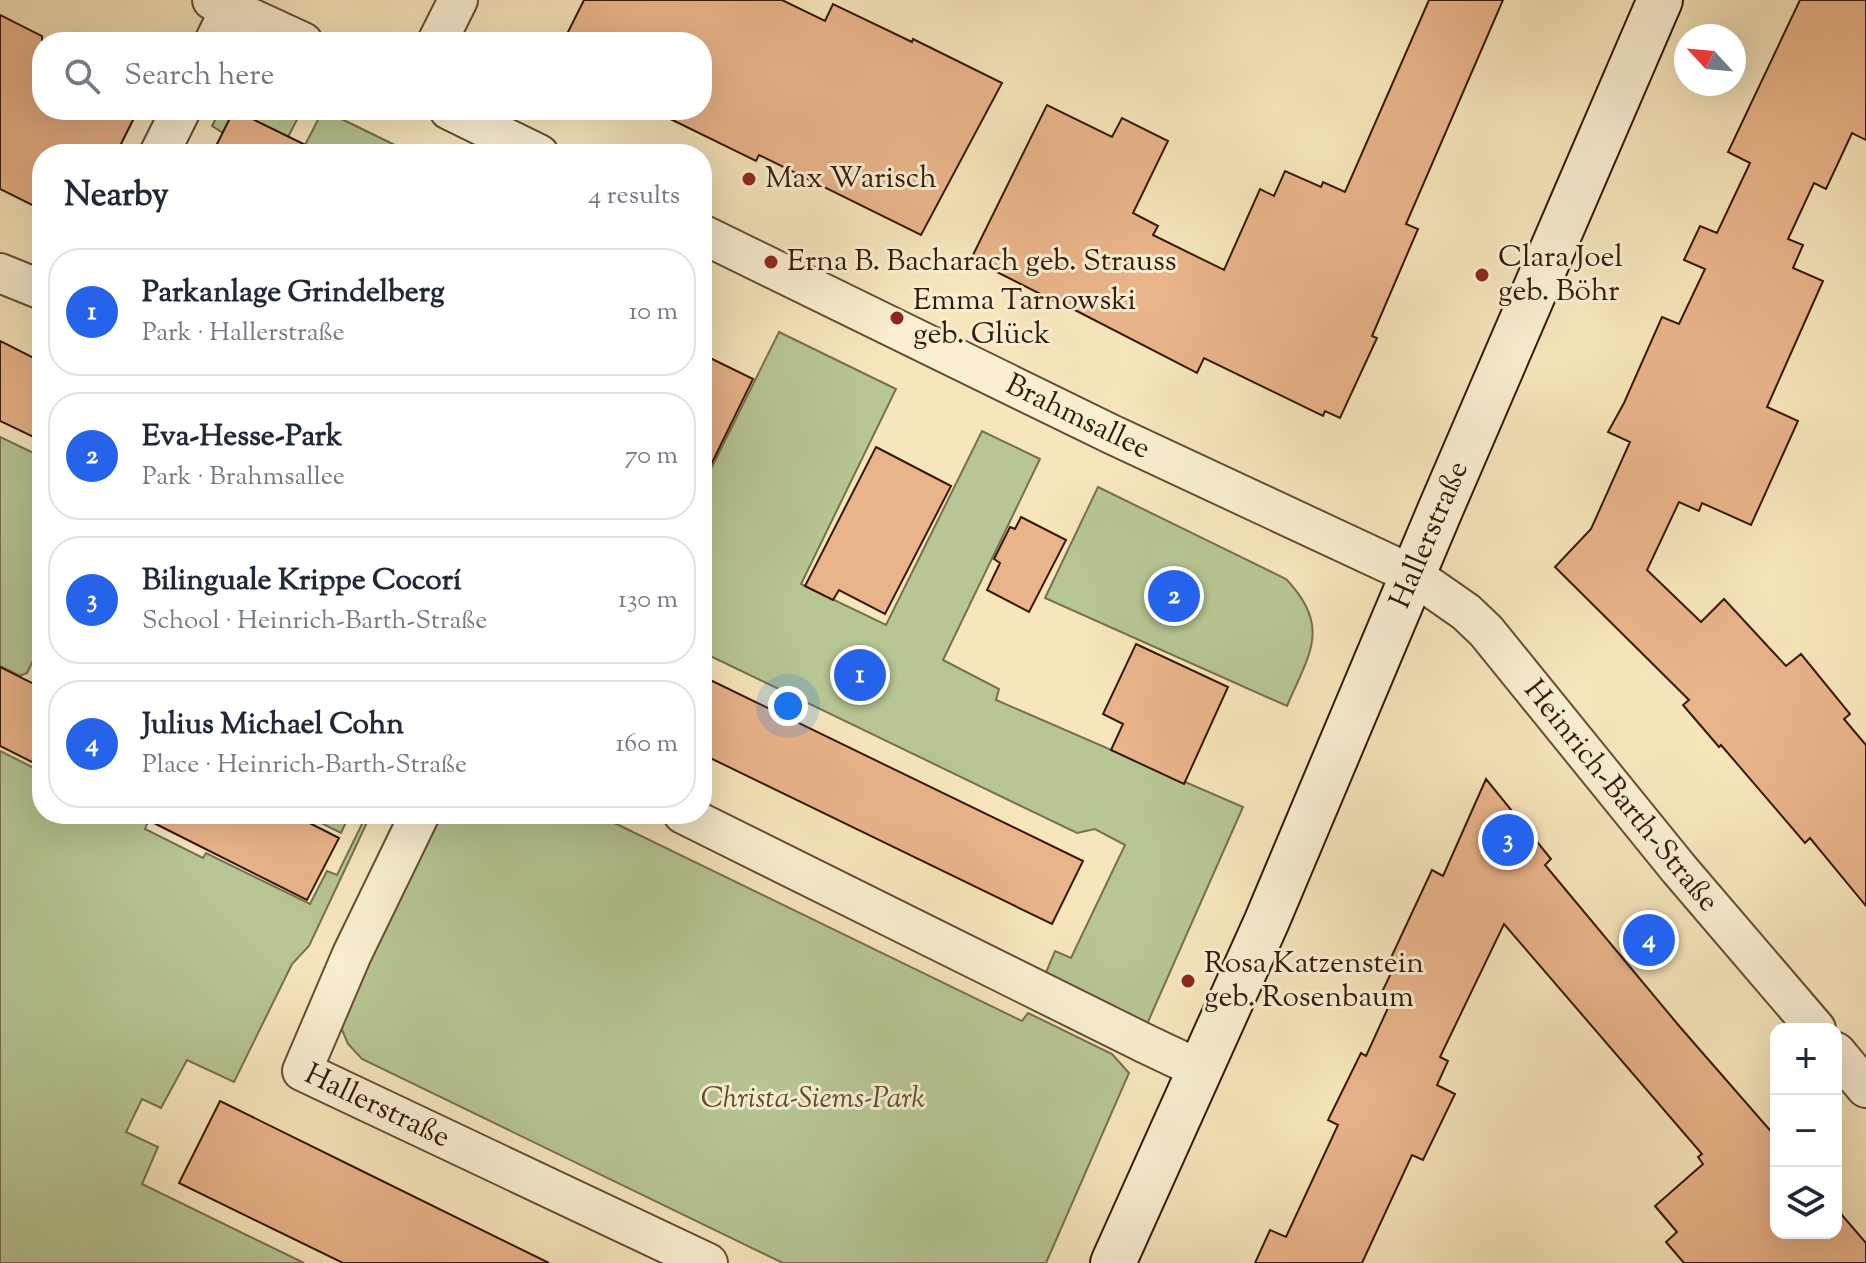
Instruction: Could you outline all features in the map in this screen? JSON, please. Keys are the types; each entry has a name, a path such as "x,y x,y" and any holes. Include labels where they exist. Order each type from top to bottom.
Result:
{"main road":[{"name":"Hallerstraße","path":"1113,1263 1266,923 1660,0"}],"street":[{"path":"442,32 458,0"},
{"path":"219,17 269,32"},
{"path":"164,144 176,120"},
{"path":"469,120 519,144"},
{"name":"Brahmsallee","path":"712,239 1111,434 1413,575"},
{"path":"0,273 32,286"},
{"name":"Heinrich-Barth-Straße","path":"1413,575 1466,612 1486,631 1679,869 1811,1023"},
{"name":"Hallerstraße","path":"415,824 352,954 302,1071 708,1263"},
{"path":"703,824 1201,1070"},
{"path":"1842,1059 1866,1088"}],"green space":[{"path":"215,120 297,120 288,137 223,133 212,126"},
{"path":"318,120 344,120 393,144 306,144"},
{"path":"779,332 896,389 801,584 886,625 982,431 1040,459 943,660 999,689 996,700 1243,807 1147,1024 1042,982 1055,951 1071,958 1125,845 1095,829 1077,833 712,657 712,467"},
{"path":"0,437 32,452 32,663 27,673 20,676 0,666"},
{"path":"1098,487 1286,579 1309,612 1312,627 1308,656 1287,706 1045,598"},
{"path":"0,751 32,767 32,824 147,824 145,829 203,858 206,853 310,904 327,871 337,875 362,824 366,824 309,946 292,964 234,1082 187,1060 161,1108 142,1099 126,1132 158,1147 142,1184 304,1263 0,1263"},
{"path":"323,824 345,824 341,833"},
{"name":"Christa-Siems-Park","path":"430,824 617,824 1022,1021 1028,1013 1112,1054 1129,1073 1046,1263 783,1263 362,1059 348,1044 340,1025"}],"building":[{"path":"584,0 782,0 825,21 833,4 1002,83 921,235 759,155 756,161 672,120 712,120 712,32 568,32"},
{"path":"1429,0 1503,0 1406,224 1418,229 1372,336 1377,338 1340,418 1325,411 1323,416 1204,358 1197,373 971,259 1047,105 1112,137 1122,118 1168,141 1133,213 1158,226 1153,235 1224,270 1260,189 1274,196 1285,171 1321,187 1323,182 1345,192"},
{"path":"1800,0 1866,0 1866,140 1852,133 1826,189 1814,183 1788,239 1803,245 1793,268 1823,281 1767,407 1798,421 1751,525 1702,503 1699,511 1679,502 1647,570 1701,622 1724,599 1786,666 1801,654 1850,714 1844,719 1866,745 1866,906 1810,838 1805,843 1721,745 1719,747 1683,705 1689,700 1555,567 1591,529 1630,442 1608,432 1662,317 1679,324 1705,269 1684,260 1700,226 1717,233 1750,163 1728,152"},
{"path":"0,15 34,32 32,120 133,120 121,144 32,144 32,205 0,189"},
{"path":"229,120 254,120 304,144 217,144"},
{"path":"0,341 32,357 32,436 0,421"},
{"path":"712,359 753,379 712,463"},
{"path":"876,447 951,486 885,614 839,590 833,600 805,586"},
{"path":"1021,517 1066,540 1029,612 987,590 1000,563 994,559 1010,527 1015,529"},
{"path":"1136,644 1228,687 1184,784 1111,750 1123,724 1103,714"},
{"path":"0,667 32,683 32,762 0,746"},
{"path":"712,681 1083,861 1052,924 712,759"},
{"path":"1486,779 1551,859 1545,865 1770,1130 1770,1239 1842,1239 1842,1215 1866,1243 1866,1263 1684,1263 1666,1242 1677,1232 1655,1206 1703,1164 1698,1157 1702,1154 1504,924 1440,1057 1448,1061 1437,1085 1455,1094 1423,1160 1412,1155 1362,1263 1255,1263 1270,1230 1286,1237 1338,1125 1328,1120 1361,1053 1366,1056 1393,997 1382,992 1394,967 1388,964 1432,870 1443,876"},
{"path":"156,824 312,824 339,838 307,900"},
{"path":"220,1101 549,1263 343,1263 179,1183"}],"place":[{"name":"Max Warisch","path":"749,179"},
{"name":"Erna B. Bacharach geb. Strauss","path":"771,262"},
{"name":"Clara Joel geb. Böhr","path":"1482,275"},
{"name":"Emma Tarnowski geb. Glück","path":"897,318"},
{"name":"Eva-Hesse-Park","path":"1174,596"},
{"name":"Parkanlage Grindelberg","path":"860,675"},
{"name":"Bilinguale Krippe Cocorí","path":"1508,840"},
{"name":"Julius Michael Cohn","path":"1649,940"},
{"name":"Rosa Katzenstein geb. Rosenbaum","path":"1188,981"}]}
